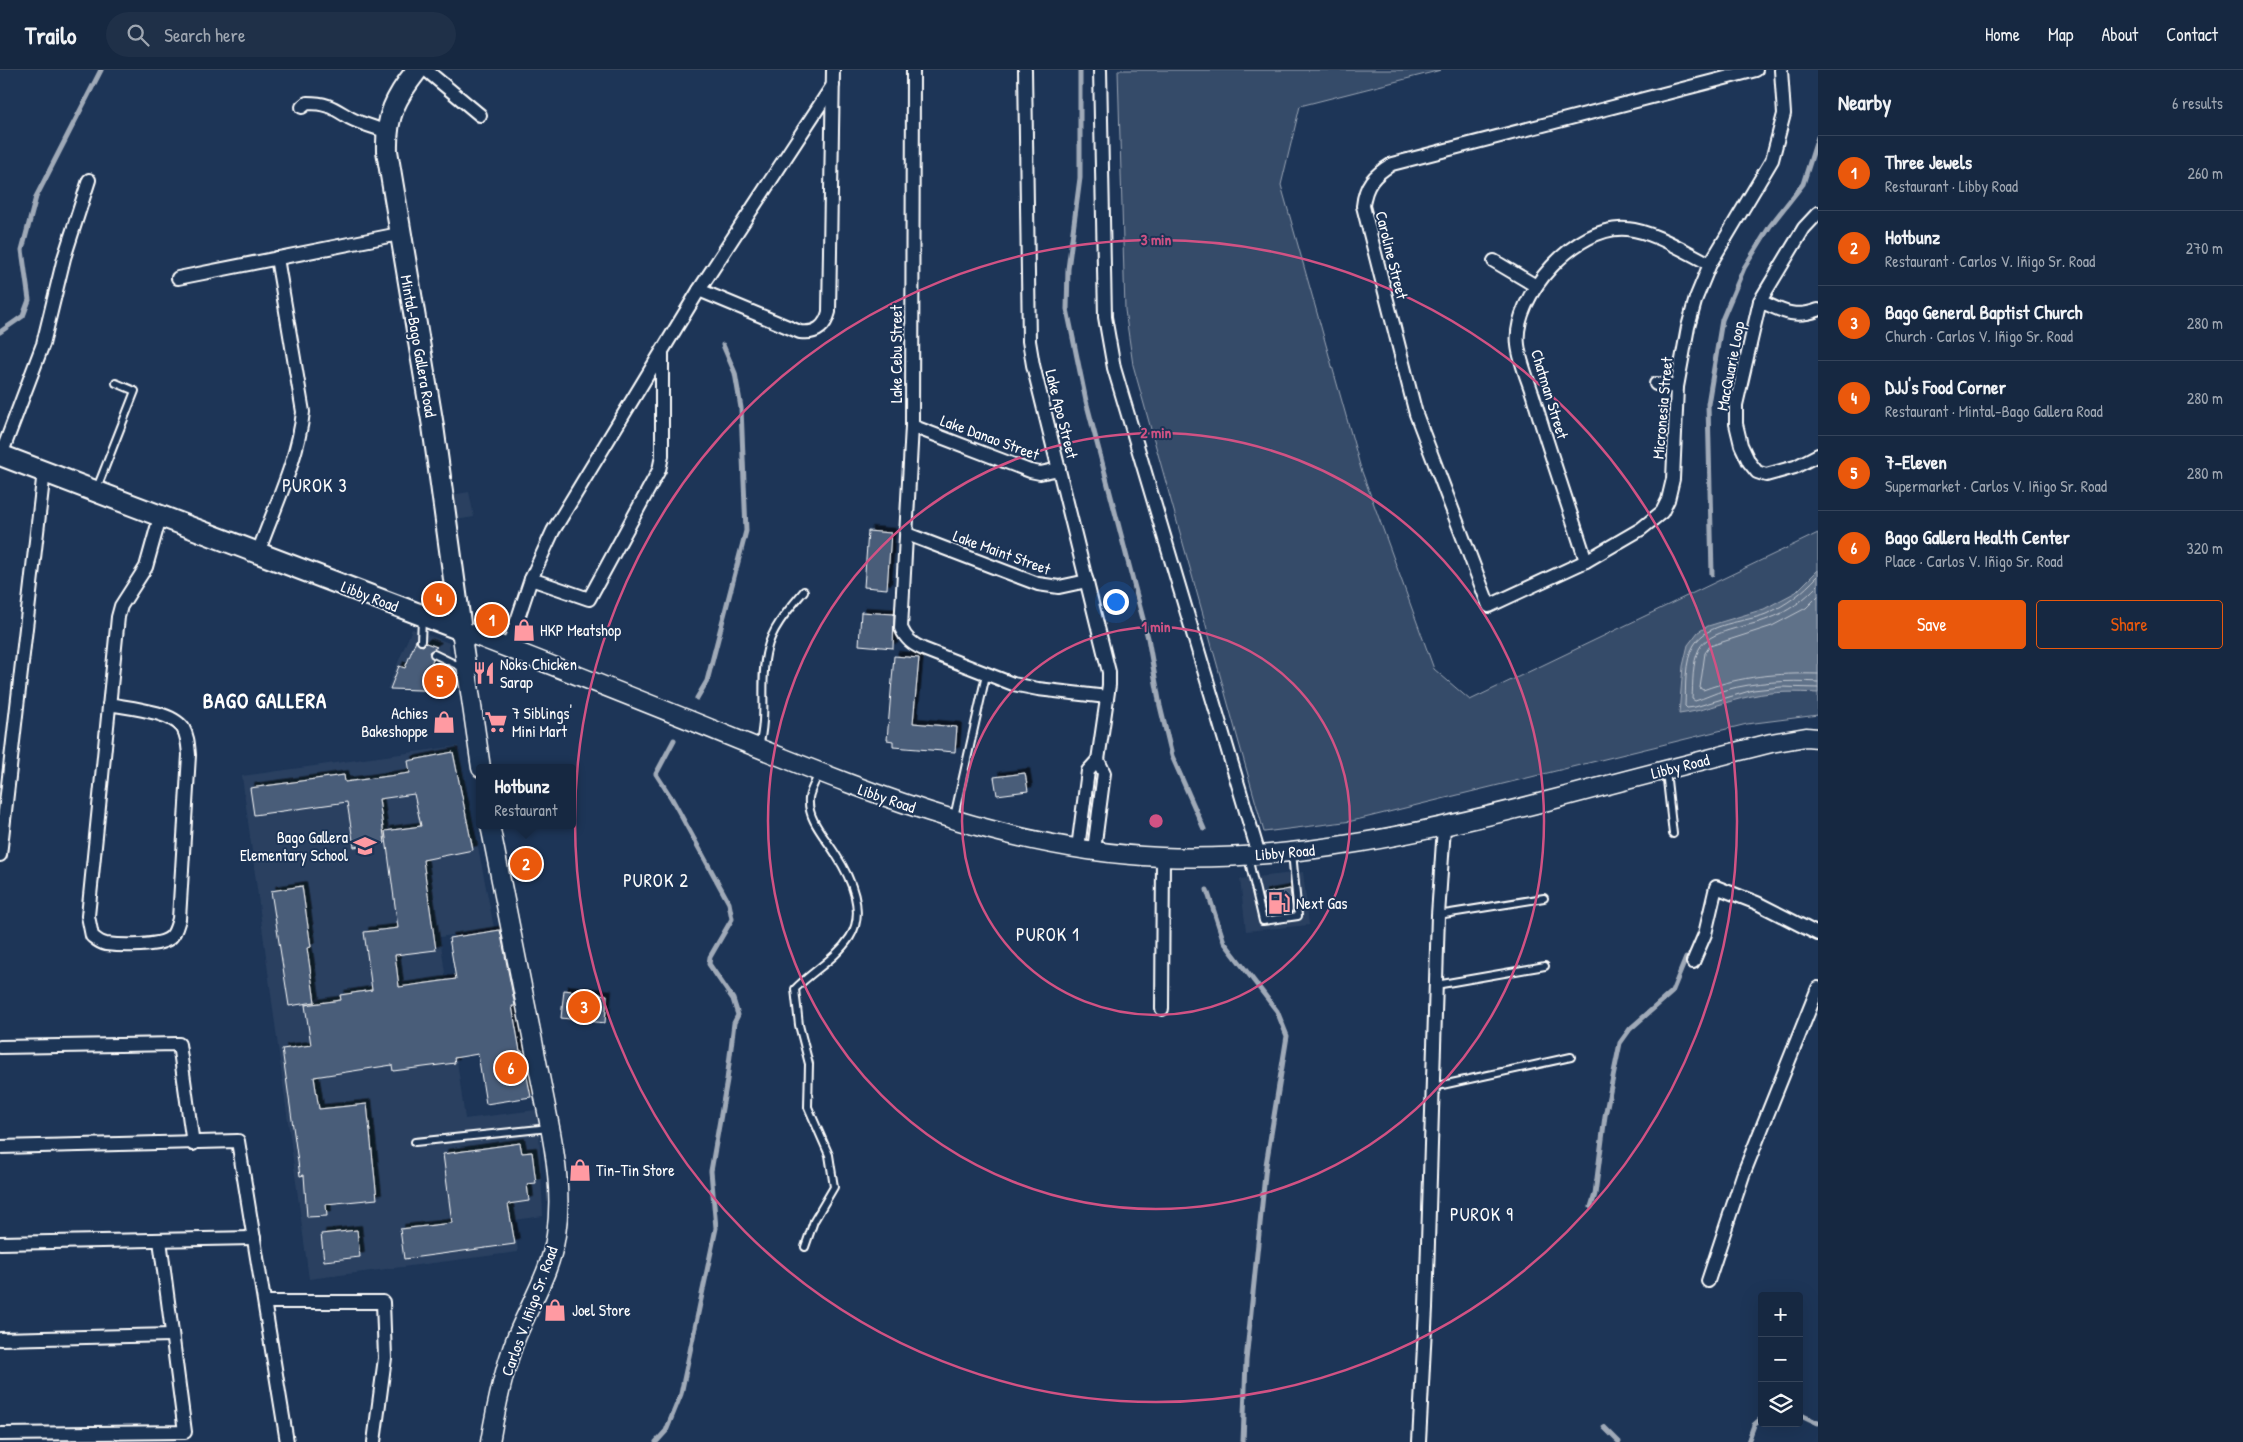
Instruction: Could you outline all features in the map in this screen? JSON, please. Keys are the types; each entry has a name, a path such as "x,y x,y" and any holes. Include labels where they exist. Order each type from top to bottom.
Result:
{"main road":[{"name":"Mintal-Bago Gallera Road","path":"417,70 396,99 390,114 387,132 387,151 433,426 461,630"},
{"name":"Libby Road","path":"1,455 508,648 903,804 954,820 1020,837 1086,849 1163,857 1253,855 1341,847 1444,827 1771,743 1806,737 1818,738"},
{"path":"461,630 480,764"},
{"name":"Carlos V. Iñigo Sr. Road","path":"490,1442 508,1364 516,1340 549,1263 556,1236 558,1189 550,1127 491,829"}],"street":[{"path":"426,70 480,115"},
{"path":"699,290 800,332 810,333 819,329 826,322 829,312 833,70"},
{"name":"Lake Cebu Street","path":"913,70 912,426 901,628 905,637 923,649 986,675"},
{"name":"Lake Apo Street","path":"1025,70 1029,341 1033,365 1109,672 1098,760 1088,770 1086,849"},
{"path":"1100,70 1105,316 1114,368 1253,855"},
{"name":"Caroline Street","path":"1489,606 1416,414 1363,206 1364,193 1378,172 1392,164 1756,70"},
{"name":"Micronesia Street","path":"1489,606 1586,561 1641,529 1662,512 1668,500 1673,479 1677,387 1688,327 1696,298 1710,264 1772,160 1784,114 1782,70"},
{"path":"508,648 531,579 553,531 699,290 833,85"},
{"path":"302,107 307,103 323,103 337,108 351,118 387,132"},
{"path":"1,455 43,344 64,258 89,180"},
{"name":"MacQuarie Loop","path":"1818,213 1804,228 1760,301 1736,405 1736,424 1740,445 1757,472 1766,475 1795,467 1818,455"},
{"name":"Chatman Street","path":"1586,561 1542,428 1518,344 1525,306 1536,286 1552,265 1573,247 1596,233 1626,229 1643,233 1710,264"},
{"path":"178,278 400,234"},
{"path":"258,553 295,451 301,430 303,412 277,258"},
{"path":"1494,261 1536,286"},
{"path":"1760,301 1786,313 1804,315 1818,310"},
{"path":"531,579 589,599 659,470 662,456 662,353"},
{"path":"1656,384 1677,387"},
{"name":"Lake Danao Street","path":"912,426 1030,471 1040,473 1059,469"},
{"path":"0,854 44,472"},
{"path":"109,704 173,719 188,738 189,755 179,919 171,937 163,942 151,944 105,944 92,936 88,916 109,704 118,617 121,606 146,567 160,517"},
{"name":"Lake Maint Street","path":"907,534 1038,584 1059,587 1087,580"},
{"path":"986,675 1038,690 1107,697"},
{"path":"1418,1442 1426,1308 1438,915 1444,827"},
{"path":"1162,1009 1163,857"},
{"path":"1693,962 1705,934 1716,887 1757,904 1818,934"},
{"path":"1708,1281 1743,1174 1818,988"},
{"path":"0,1047 179,1044 193,1144"},
{"path":"0,1147 193,1144 238,1141 287,1442"},
{"path":"0,1244 254,1238"},
{"path":"0,1434 185,1432 160,1240"},
{"path":"265,1302 383,1302 384,1358 374,1442"},
{"path":"0,1339 172,1335"}],"lane":[{"path":"96,492 135,391 116,383"},
{"path":"758,748 764,718 764,666 767,649 773,634 787,611 804,591"},
{"path":"421,641 422,615"},
{"path":"434,654 466,670"},
{"path":"954,820 986,675"},
{"path":"1666,770 1673,834"},
{"path":"805,1247 814,1221 834,1187 829,1155 808,1107 809,1064 799,1026 795,989 810,973 833,958 851,936 858,913 850,883 840,863 812,819 809,798 820,772"},
{"path":"1253,855 1263,921 1298,916 1292,852"},
{"path":"1438,915 1544,898"},
{"path":"1436,985 1545,966"},
{"path":"1433,1087 1571,1057"},
{"path":"415,1142 550,1127"}],"shaded area":[{"path":"1118,70 1441,70 1300,106 1281,185 1361,469 1434,669 1470,700 1818,533 1818,715 1747,724 1352,821 1264,832 1133,365 1125,310"},
{"path":"469,492 474,517 456,520 452,495"},
{"path":"412,629 449,643 453,694 387,689"},
{"path":"458,746 494,928 440,937 465,1119 536,1110 539,1129 543,1216 514,1220 518,1252 309,1279 242,776"},
{"path":"1303,872 1309,925 1246,931 1240,879"}],"water":[{"path":"1818,570 1818,693 1785,692 1760,694 1679,714 1683,666 1688,645 1698,632 1708,626 1764,609 1796,592"}],"building":[{"path":"868,531 891,533 887,589 864,587"},
{"path":"861,612 894,614 893,648 859,645"},
{"path":"416,640 419,645 423,646 426,643 437,647 429,652 433,659 427,674 449,674 451,691 390,689 399,666 405,668"},
{"path":"894,656 919,658 913,723 957,727 955,752 893,747 893,741 887,740"},
{"path":"453,752 473,850 423,860 436,950 395,955 399,987 456,979 449,938 500,930 515,1006 512,1006 520,1051 522,1051 531,1097 486,1104 478,1054 454,1058 455,1063 393,1071 392,1065 314,1077 319,1109 367,1104 377,1199 326,1204 327,1216 307,1217 304,1175 300,1176 282,1049 311,1045 305,1005 341,1000 340,995 372,990 364,932 398,928 385,831 421,826 414,794 379,799 385,843 354,847 347,802 254,815 250,788 344,775 345,782 410,773 408,761"},
{"path":"1025,773 1028,791 997,795 994,777"},
{"path":"302,886 311,947 307,948 315,1002 289,1006 271,891"},
{"name":"Next Gas","path":"1290,889 1293,911 1267,915 1262,894"},
{"path":"564,990 607,995 605,1023 561,1018"},
{"path":"520,1143 522,1153 532,1152 536,1183 527,1184 529,1201 508,1204 515,1244 404,1259 400,1229 452,1223 443,1154"},
{"path":"357,1230 360,1257 324,1261 321,1234"}],"waterway":[{"path":"0,332 23,316 29,300 22,250 36,197 101,70"},
{"path":"1080,70 1080,178 1068,269 1067,309 1086,401 1148,638 1160,706 1172,756 1204,829"},
{"path":"1712,574 1708,404 1722,320 1744,268 1770,226 1803,184 1818,137"},
{"path":"697,698 707,681 746,531 741,408 735,373 723,345"},
{"path":"656,1442 666,1431 681,1394 716,1228 711,1171 727,1080 734,1023 738,1015 733,999 709,964 710,957 732,919 729,903 672,799 656,774 674,740"},
{"path":"1207,890 1224,942 1277,1011 1287,1036 1266,1165 1246,1361 1243,1442"},
{"path":"1591,1207 1595,1194 1605,1116 1620,1043 1630,1029 1672,992 1686,958"},
{"path":"1803,1416 1818,1423"},
{"path":"1748,1442 1754,1425 1758,1422"},
{"path":"1604,1427 1619,1442"}],"place":[{"name":"DJJ's Food Corner","path":"439,599"},
{"name":"Three Jewels","path":"492,620"},
{"name":"HKP Meatshop","path":"524,630"},
{"name":"Noks Chicken Sarap","path":"484,673"},
{"name":"7-Eleven","path":"440,681"},
{"name":"Achies Bakeshoppe","path":"444,722"},
{"name":"7 Siblings' Mini Mart","path":"496,722"},
{"name":"Bago Gallera Elementary School","path":"365,846"},
{"name":"Hotbunz","path":"526,864"},
{"name":"Next Gas","path":"1279,903"},
{"name":"Bago General Baptist Church","path":"584,1007"},
{"name":"Bago Gallera Health Center","path":"511,1068"},
{"name":"Tin-Tin Store","path":"580,1170"},
{"name":"Joel Store","path":"555,1310"}],"district":[{"name":"PUROK 3","path":"315,485"},
{"name":"BAGO GALLERA","path":"265,700"},
{"name":"PUROK 2","path":"656,880"},
{"name":"PUROK 1","path":"1048,934"},
{"name":"PUROK 9","path":"1482,1214"}]}
